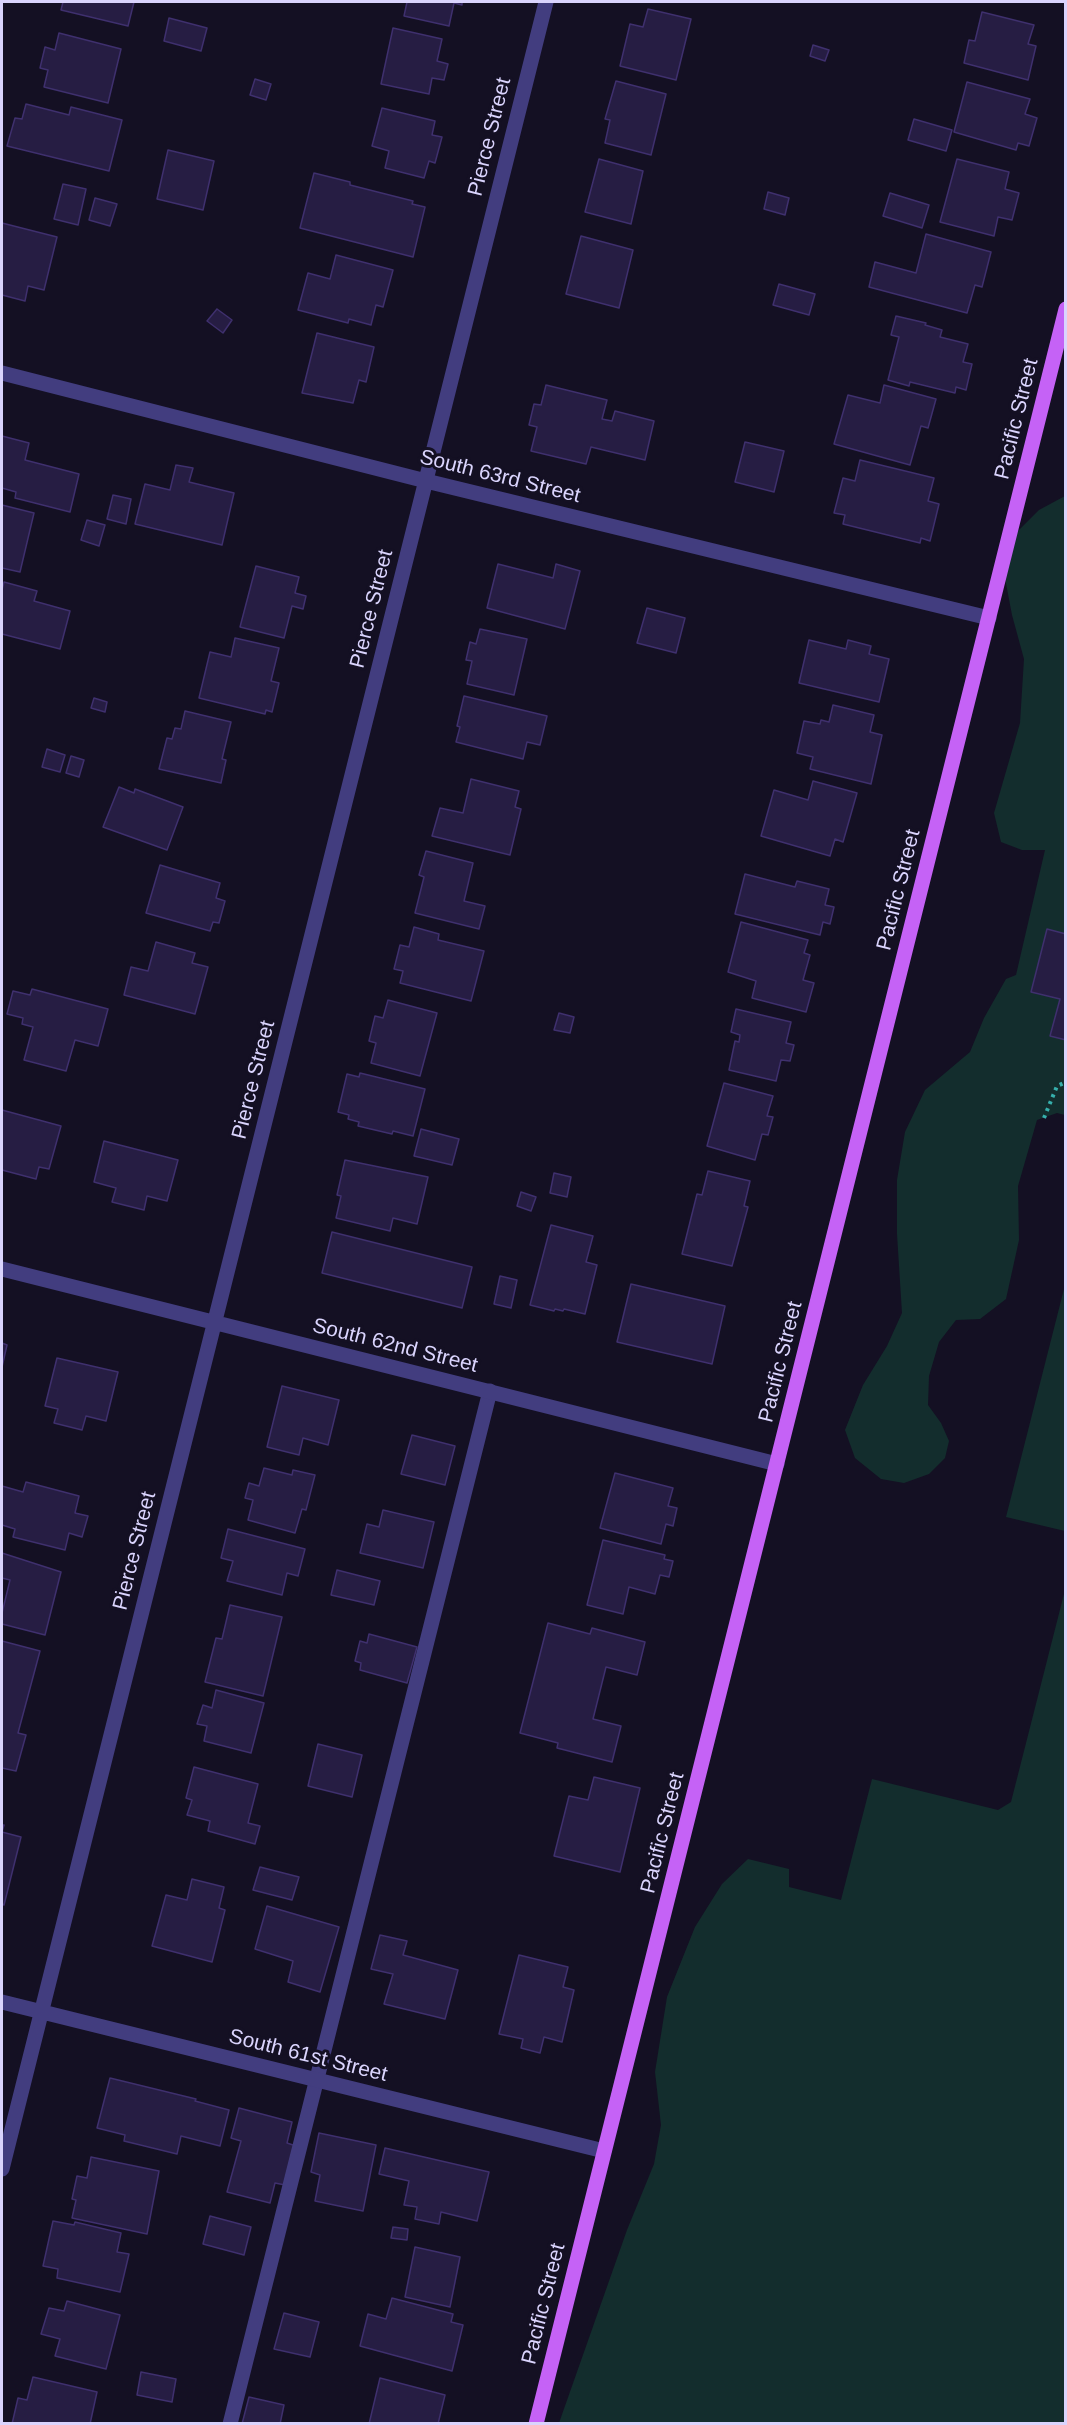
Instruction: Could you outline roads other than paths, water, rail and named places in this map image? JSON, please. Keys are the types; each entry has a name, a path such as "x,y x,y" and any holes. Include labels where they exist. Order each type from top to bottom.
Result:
{"main road":[{"name":"Pacific Street","path":"536,2424 1065,309"}],"street":[{"name":"Pierce Street","path":"2,2169 546,2"},
{"name":"South 63rd Street","path":"2,374 426,481 989,618"},
{"name":"South 62nd Street","path":"2,1269 777,1464"},
{"path":"230,2424 490,1391"},
{"name":"South 61st Street","path":"2,2002 604,2151"}]}
